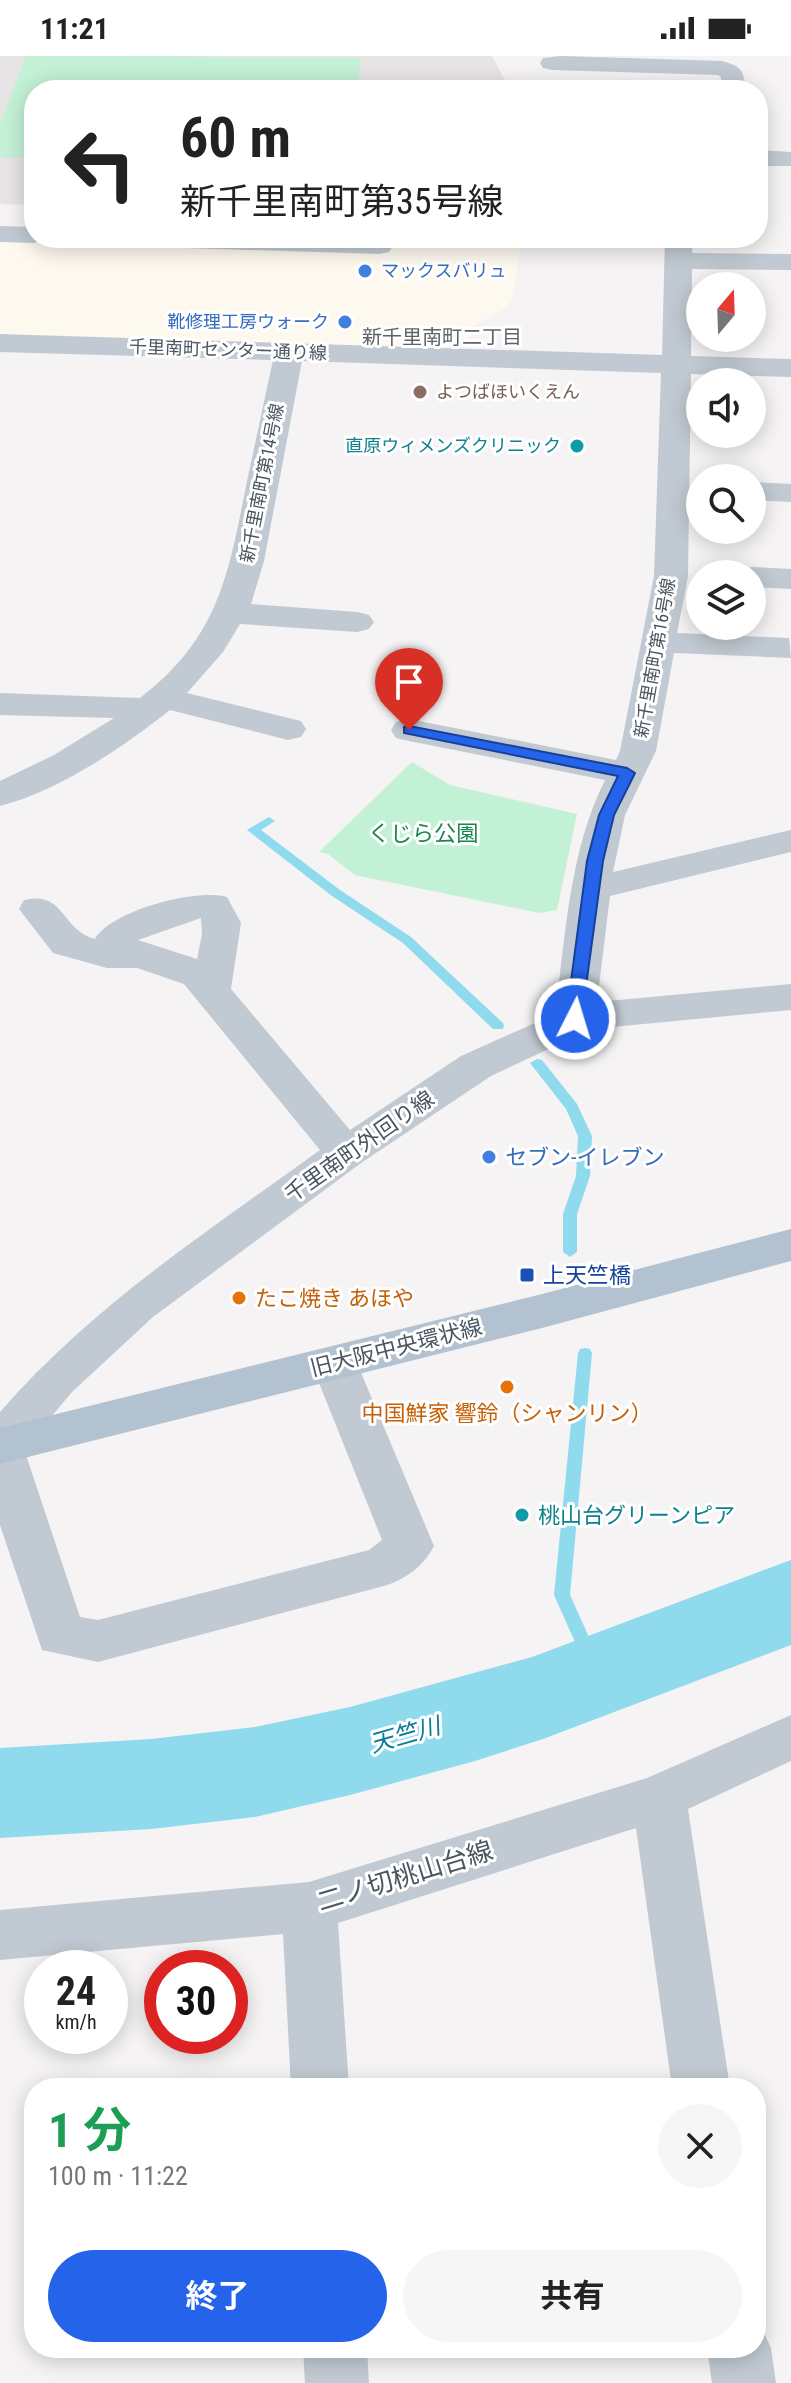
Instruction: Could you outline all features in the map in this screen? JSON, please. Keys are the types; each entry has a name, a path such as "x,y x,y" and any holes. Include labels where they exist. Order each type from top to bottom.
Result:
{"main road":[{"name":"旧大阪中央環状線","path":"0,1446 791,1245"}],"street":[{"path":"558,80 549,60 722,68 733,73 733,80"},
{"path":"768,158 789,159"},
{"path":"679,250 787,262 783,232"},
{"path":"0,234 24,235"},
{"name":"新千里南町第16号線","path":"575,1019 590,889 603,824 638,751 658,642 685,576 686,488 679,250"},
{"name":"千里南町センター通り線","path":"0,343 289,352 683,344 791,368"},
{"name":"新千里南町第14号線","path":"0,795 88,750 154,703 201,656 230,613 242,584 289,352"},
{"path":"766,492 791,493"},
{"path":"766,578 791,579"},
{"path":"230,613 357,622"},
{"path":"658,642 789,648"},
{"path":"0,704 154,703 288,729"},
{"path":"409,730 627,773"},
{"path":"590,889 791,841"},
{"path":"135,956 113,941 117,934 189,907 213,905 219,910 223,929 212,972 211,990"},
{"path":"38,909 67,944 107,955 135,956 187,969 211,990 346,1153"},
{"name":"千里南町外回り線","path":"0,1446 55,1380 137,1305 346,1153 469,1070 517,1050 575,1019 791,997"},
{"path":"0,1446 60,1635 98,1641 384,1566 409,1546 334,1363"},
{"name":"二ノ切桃山台線","path":"0,1935 309,1907 659,1797 791,1737"},
{"path":"659,1797 700,2078"},
{"path":"309,1907 319,2078"},
{"path":"336,2358 337,2383"},
{"path":"740,2358 744,2383"}],"shaded area":[{"path":"0,56 492,56 505,80 24,80 24,205 0,204"},
{"path":"0,227 24,235 24,248 520,248 513,299 504,309 474,325 463,349 0,335"}],"green space":[{"path":"26,56 361,58 358,80 24,80 24,158 0,157 0,124"},
{"name":"くじら公園","path":"412,762 450,785 577,814 557,910 539,913 355,875 328,854 319,852"}],"waterway":[{"path":"269,821 253,830 336,893 407,940 498,1026"},
{"path":"537,1063 572,1107 585,1136 583,1176 570,1214 570,1252"},
{"path":"585,1353 562,1595 598,1675"},
{"name":"天竺川","path":"0,1793 151,1784 255,1772 350,1751 475,1718 543,1696 746,1621 791,1600"}],"place":[{"name":"マックスバリュ","path":"365,271"},
{"name":"靴修理工房ウォーク","path":"345,322"},
{"name":"よつばほいくえん","path":"420,392"},
{"name":"直原ウィメンズクリニック","path":"577,446"},
{"name":"セブン-イレブン","path":"489,1157"},
{"name":"上天竺橋","path":"527,1275"},
{"name":"たこ焼き あほや","path":"239,1298"},
{"name":"中国鮮家 響鈴（シャンリン）","path":"507,1387"},
{"name":"桃山台グリーンピア","path":"522,1515"}],"district":[{"name":"新千里南町二丁目","path":"442,337"}],"route":[{"path":"409,730 627,773 606,815 595,861 575,1019"}]}
